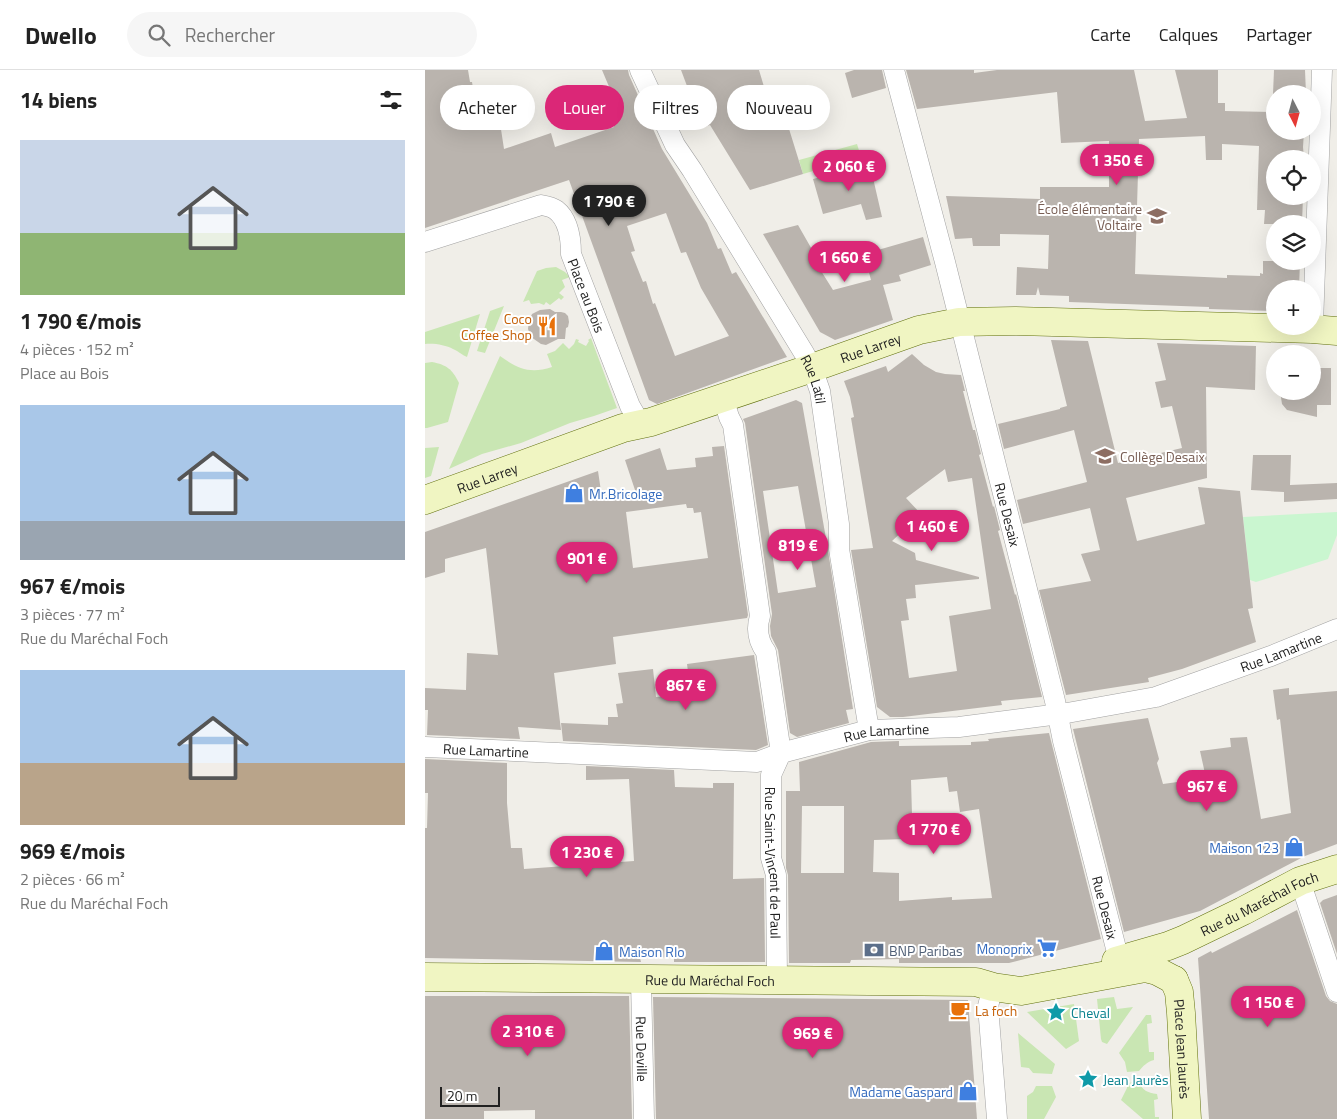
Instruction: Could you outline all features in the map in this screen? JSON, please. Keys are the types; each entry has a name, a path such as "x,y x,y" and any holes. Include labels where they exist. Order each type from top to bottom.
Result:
{"main road":[{"name":"Rue Larrey","path":"425,500 623,428 641,425 919,330 959,322 1015,321 1266,327"},
{"name":"Rue du Maréchal Foch","path":"993,987 1011,979 1067,971 1119,960 1168,946 1243,911 1300,881 1337,869"},
{"name":"Rue du Maréchal Foch","path":"425,977 976,982 993,987 1021,991 1145,968 1157,971 1174,980 1183,940"},
{"name":"Place Jean Jaurès","path":"1174,980 1179,992 1181,1013 1187,1119"}],"street":[{"name":"Rue Latil","path":"641,70 675,145 812,368 820,391 839,524 839,549 869,730"},
{"name":"Rue Desaix","path":"894,70 942,252 1119,960"},
{"path":"1320,280 1322,70"},
{"name":"Place au Bois","path":"425,242 541,205 558,211 571,240 571,254 630,406 641,425"},
{"path":"723,397 733,425 760,616 757,625 760,643 766,652 781,754"},
{"name":"Rue Lamartine","path":"425,746 757,762 869,730 959,727 1057,714 1156,696 1271,656 1337,629"},
{"name":"Rue Saint-Vincent de Paul","path":"777,979 777,875 771,858 771,775 781,754"},
{"path":"1300,881 1337,992"},
{"name":"Rue Deville","path":"641,980 644,1119"},
{"path":"993,987 988,1006 997,1119"}],"green space":[{"path":"857,144 861,157 803,174 799,160"},
{"path":"556,267 570,277 562,280 565,287 559,293 564,297 561,300 559,298 550,305 546,302 544,305 539,303 531,304 529,300 523,302 537,271"},
{"path":"504,306 485,353 477,351 490,311"},
{"path":"480,314 467,357 447,346 425,344 425,332"},
{"path":"591,338 617,408 570,423 521,443 482,454 449,469 500,356 525,369 544,369 552,367 547,354 555,351 563,343 569,349 576,339 586,346"},
{"path":"432,362 449,368 459,383 448,422 425,428 425,363"},
{"path":"439,447 431,476 425,478 425,448"},
{"path":"1337,512 1337,535 1328,559 1256,582 1250,580 1243,517"},
{"path":"1114,997 1117,1009 1133,1007 1107,1044 1102,1042 1101,1039 1097,999"},
{"path":"1074,1004 1079,1041 1066,1049 1027,1012"},
{"path":"1146,1015 1151,1015 1152,1023 1147,1024 1149,1052 1154,1052 1154,1060 1145,1064 1139,1071 1127,1072 1125,1062 1119,1053"},
{"path":"1018,1033 1055,1064 1052,1074 1033,1073 1029,1068 1021,1067"},
{"path":"1138,1082 1146,1091 1157,1094 1158,1099 1154,1100 1155,1117 1159,1117 1159,1119 1143,1119 1121,1100 1127,1088 1127,1083"},
{"path":"1036,1086 1052,1086 1056,1097 1044,1119 1027,1119 1027,1096 1033,1092"}],"building":[{"path":"425,70 468,70 470,82 472,82 472,85 440,85 440,130 501,130 504,149 551,133 555,147 605,130 624,130 624,85 608,85 602,70 628,70 634,86 634,130 654,130 662,149 707,223 718,249 721,248 732,274 736,272 787,357 657,404 649,400 569,180 425,228","holes":["666,213 681,253 686,252 701,288 729,336 675,356 655,303 653,304 646,281 643,282 631,252 635,251 627,226"]},
{"path":"681,70 759,70 763,85 727,85 727,130 789,130 803,174 750,190 713,130 717,130 717,85 687,85"},
{"path":"854,70 882,70 886,88 852,98 845,73"},
{"path":"906,70 974,70 974,73 997,70 1134,70 1145,121 1187,118 1175,70 1218,70 1218,103 1225,103 1225,111 1266,112 1266,140 1303,140 1303,150 1266,150 1266,205 1303,205 1302,215 1266,215 1266,224 1264,224 1265,210 1257,210 1259,146 1222,144 1222,160 1206,160 1205,136 1139,139 1135,274 1227,278 1227,275 1260,276 1260,273 1263,274 1263,261 1266,261 1266,270 1300,270 1299,280 1266,280 1266,311 1069,302 1069,296 1040,295 1038,287 1036,295 1016,295 1017,267 1048,269 1049,235 1000,234 1000,246 973,246 972,238 955,239 946,196 1040,199 1040,187 1109,187 1109,141 1061,143 1057,92 917,109"},
{"path":"1274,70 1305,70 1306,85 1273,85"},
{"path":"870,165 882,217 866,220 861,204 823,214 813,179"},
{"path":"798,225 814,253 811,255 833,290 871,280 864,254 923,237 931,265 899,275 901,281 883,285 893,320 835,340 820,332 763,234"},
{"path":"550,309 555,312 565,313 568,316 569,322 566,328 565,339 558,339 546,345 531,337 528,329 532,314 540,310"},
{"path":"1051,340 1088,341 1118,463 1182,448 1172,406 1161,408 1155,382 1166,380 1157,343 1256,346 1255,390 1206,387 1207,478 1126,498 1137,541 1205,524 1198,487 1240,491 1253,608 1248,609 1256,642 1182,669 1148,678 1149,682 1066,695 1039,590 1091,581 1081,554 1100,550 1090,508 1023,524 1017,500 1087,482 1074,430 1004,449 998,424 1067,406"},
{"path":"912,354 924,365 936,372 961,375 965,391 963,391 981,454 979,455 1000,530 998,531 1042,697 1001,701 1002,705 903,717 890,717 877,707 851,550 873,548 851,418 854,417 844,381 886,366 888,372","holes":["945,469 948,482 972,478 991,609 949,616 957,671 909,678 901,621 909,620 906,599 916,598 915,585 979,579 979,577 916,560 915,553 892,541 921,514 906,498"]},
{"path":"1321,368 1331,368 1331,405 1317,405 1317,417 1287,410 1281,400 1321,400"},
{"path":"796,400 802,403 827,544 853,709 846,710 849,723 797,737 790,733 778,650 771,636 772,614 743,419","holes":["798,486 816,587 778,593 763,491"]},
{"path":"724,446 747,618 613,637 616,664 554,673 561,730 518,727 520,739 427,735 428,710 425,710 425,688 466,690 467,653 498,655 486,548 445,559 445,572 425,578 425,532 598,471 602,498 636,493 625,460 660,448 667,470 696,467 695,458 713,456 712,447","holes":["686,504 687,508 693,508 694,513 701,512 708,558 633,568 626,512"]},
{"path":"1253,455 1291,455 1290,485 1337,483 1337,499 1284,502 1284,492 1251,490"},
{"path":"754,655 768,745 756,750 563,741 561,723 608,725 608,717 618,717 616,704 623,703 618,673 653,669 656,697 691,694 687,664"},
{"path":"1289,688 1289,695 1337,691 1337,844 1305,856 1200,911 1124,932 1073,729 1148,718 1159,759 1157,763 1163,784 1206,778 1200,751 1231,747 1230,738 1247,737 1261,819 1291,813 1280,719 1277,720 1273,690"},
{"path":"1049,733 1101,939 1009,963 899,963 899,959 851,960 850,963 789,963 786,791 800,791 799,762 871,742 899,741 899,746 971,745 971,742 989,741 988,739","holes":["947,777 949,792 957,791 960,812 979,809 992,898 952,900 952,897 899,901 899,873 873,872 874,840 906,839 907,815 912,815 911,780","802,806 844,806 844,873 801,873"]},
{"path":"425,759 507,763 507,803 511,848 522,848 524,869 634,861 629,779 586,780 586,766 674,770 675,787 713,788 713,783 734,783 733,879 764,878 765,962 674,962 674,957 640,958 641,962 425,958 425,828 427,828 428,793 425,793"},
{"path":"1337,895 1337,954 1320,903"},
{"path":"1297,910 1326,996 1330,1001 1337,1004 1337,1119 1209,1119 1198,958 1211,951 1212,953"},
{"path":"425,996 629,996 632,1119 535,1119 535,1110 484,1111 484,1119 425,1119"},
{"path":"653,997 968,1000 977,1119 656,1119"}],"place":[{"name":"École élémentaire Voltaire","path":"1157,216"},
{"name":"Coco Coffee Shop","path":"547,326"},
{"name":"Collège Desaix","path":"1105,456"},
{"name":"Mr.Bricolage","path":"574,493"},
{"name":"Maison 123","path":"1294,847"},
{"name":"Monoprix","path":"1047,948"},
{"name":"BNP Paribas","path":"874,950"},
{"name":"Maison RIo","path":"604,951"},
{"name":"La foch","path":"960,1010"},
{"name":"Cheval","path":"1056,1012"},
{"name":"Jean Jaurès","path":"1088,1079"},
{"name":"Madame Gaspard","path":"968,1091"}]}
